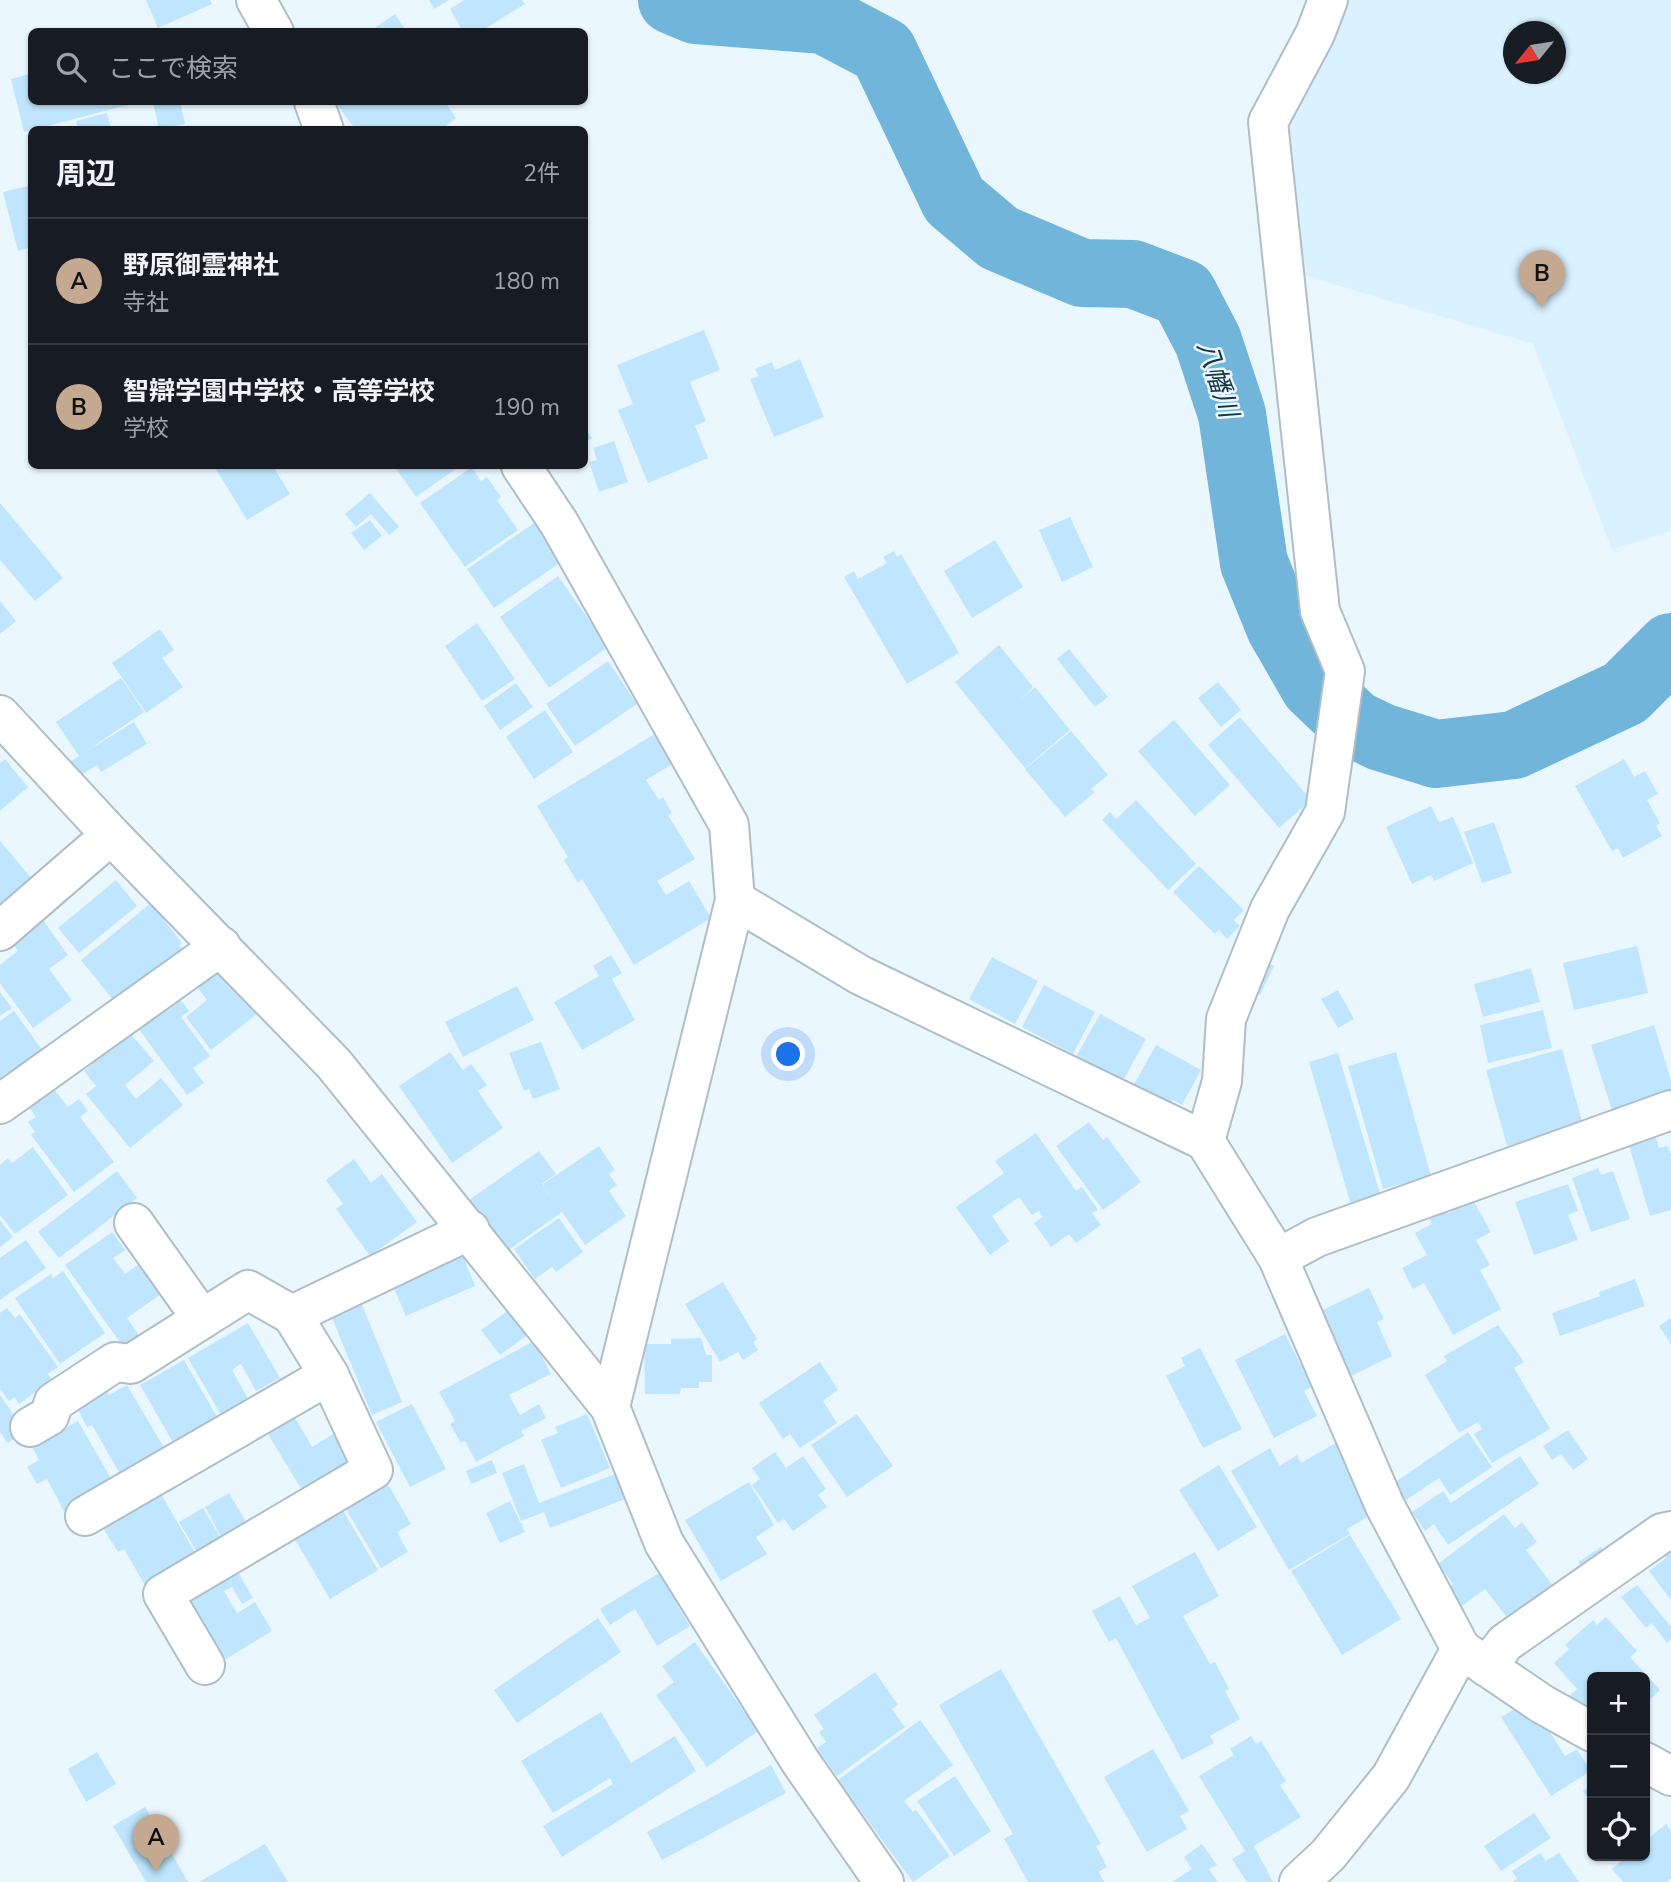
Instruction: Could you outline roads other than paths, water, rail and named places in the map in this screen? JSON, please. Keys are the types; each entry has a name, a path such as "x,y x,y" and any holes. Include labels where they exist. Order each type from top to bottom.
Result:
{"street":[{"path":"256,0 272,28"},
{"path":"1205,1141 1222,1081 1226,1018 1270,909 1325,812 1345,671 1320,611 1268,122 1315,33 1328,0"},
{"path":"315,105 323,126"},
{"path":"523,469 559,523 729,825 735,900 610,1407"},
{"path":"0,715 111,835 334,1064 610,1407 664,1542 800,1761 884,1882"},
{"path":"0,931 111,835"},
{"path":"735,900 860,975 1205,1141 1278,1258 1385,1506 1474,1658 1542,1704 1587,1729"},
{"path":"0,1104 221,946"},
{"path":"1278,1258 1317,1237 1671,1110"},
{"path":"134,1223 202,1319"},
{"path":"292,1315 470,1230"},
{"path":"30,1427 49,1416 54,1402 115,1362 131,1364 248,1290 292,1315 329,1375 373,1470 163,1594 205,1665"},
{"path":"85,1516 329,1375"},
{"path":"1299,1882 1328,1855 1391,1777 1474,1658 1505,1643 1651,1540 1671,1531"},
{"path":"1650,1765 1671,1776"}],"waterway":[{"name":"八幡川","path":"672,0 696,10 824,20 883,51 954,200 999,238 1082,273 1133,274 1183,293 1208,341 1232,414 1254,563 1280,627 1314,686 1354,724 1381,737 1436,754 1514,745 1625,693 1671,647"}],"place":[{"name":"智辯学園中学校・高等学校","path":"1542,308"},
{"name":"野原御霊神社","path":"156,1872"}]}
